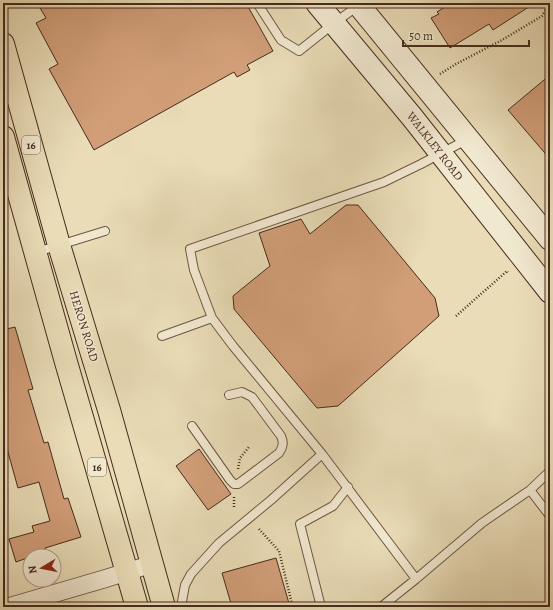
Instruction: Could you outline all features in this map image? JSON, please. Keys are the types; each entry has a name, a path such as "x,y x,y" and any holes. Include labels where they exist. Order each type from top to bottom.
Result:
{"main road":[{"name":"WALKLEY ROAD","path":"316,3 412,117 550,292"},
{"path":"358,4 550,239"},
{"name":"HERON ROAD","path":"3,44 59,245 109,410 164,607"},
{"name":"16","path":"3,137 137,607"}],"street":[{"path":"8,607 152,564"}],"lane":[{"path":"257,3 281,40 299,51 358,4"},
{"path":"416,579 348,487 212,318 194,270 190,249 384,182 468,139"},
{"path":"35,252 105,231"},
{"path":"162,336 212,318"},
{"path":"192,426 234,484 238,484 279,453 284,442 252,397 242,392 229,395"},
{"path":"181,607 185,585 191,574 219,543 271,500 322,454"},
{"path":"381,607 482,523 530,490 550,471"},
{"path":"320,606 300,524 333,506 348,487"},
{"path":"530,490 550,516"}],"path":[{"path":"436,77 456,64 502,40 542,16 550,3"},
{"path":"456,316 508,271 512,277"},
{"path":"258,529 279,551 292,604 305,606"}],"building":[{"path":"37,3 246,3 273,51 247,65 250,70 237,77 234,72 94,150 49,69 58,64 36,23 46,18"},
{"path":"451,3 535,3 493,30 489,24 450,48 431,18 439,14 437,12"},
{"path":"550,75 550,159 508,110"},
{"path":"346,205 358,205 435,298 439,316 338,406 317,408 234,309 233,296 270,266 259,233 301,219 310,234"},
{"path":"15,327 33,389 28,390 44,443 48,442 64,499 68,498 81,537 45,548 22,548 22,560 16,562 9,539 34,532 32,526 50,521 39,482 18,488 6,445 3,445 3,330"},
{"path":"199,449 231,494 208,510 176,466"},
{"path":"276,558 290,607 232,607 222,573"}]}
